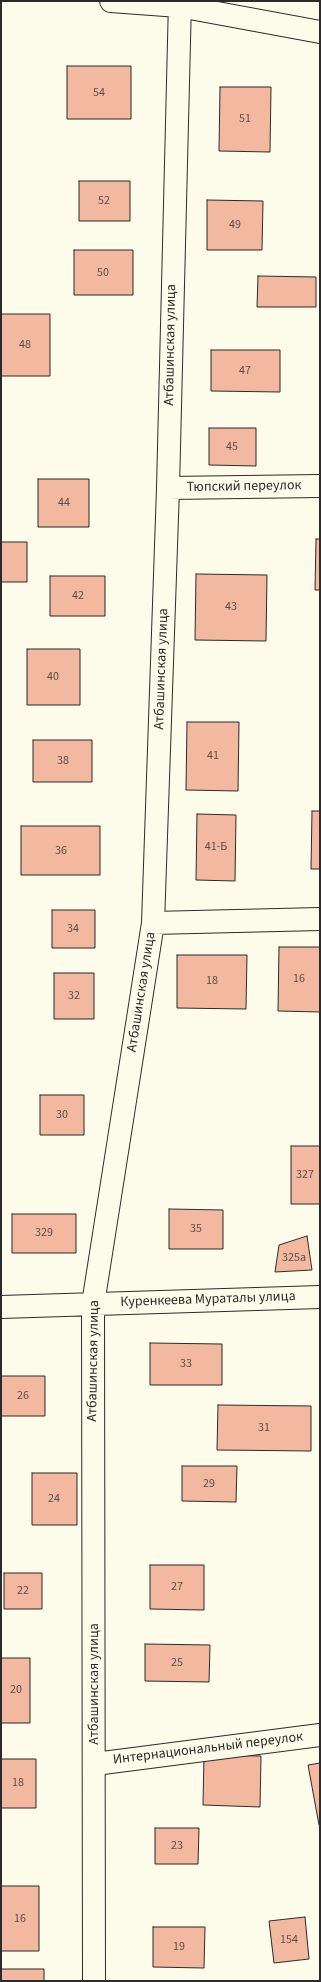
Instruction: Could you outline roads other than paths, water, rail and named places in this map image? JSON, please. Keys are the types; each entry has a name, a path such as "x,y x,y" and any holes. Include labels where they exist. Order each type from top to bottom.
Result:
{"street":[{"path":"111,1 179,4 320,32"},
{"name":"Атбашинская улица","path":"94,1981 95,1764 93,1304 153,923 168,488 179,4"},
{"name":"Тюпский переулок","path":"168,488 320,486"},
{"path":"153,923 320,919"},
{"name":"Куренкеева Мураталы улица","path":"1,1307 320,1296"},
{"name":"Интернациональный переулок","path":"95,1764 320,1735"}]}
